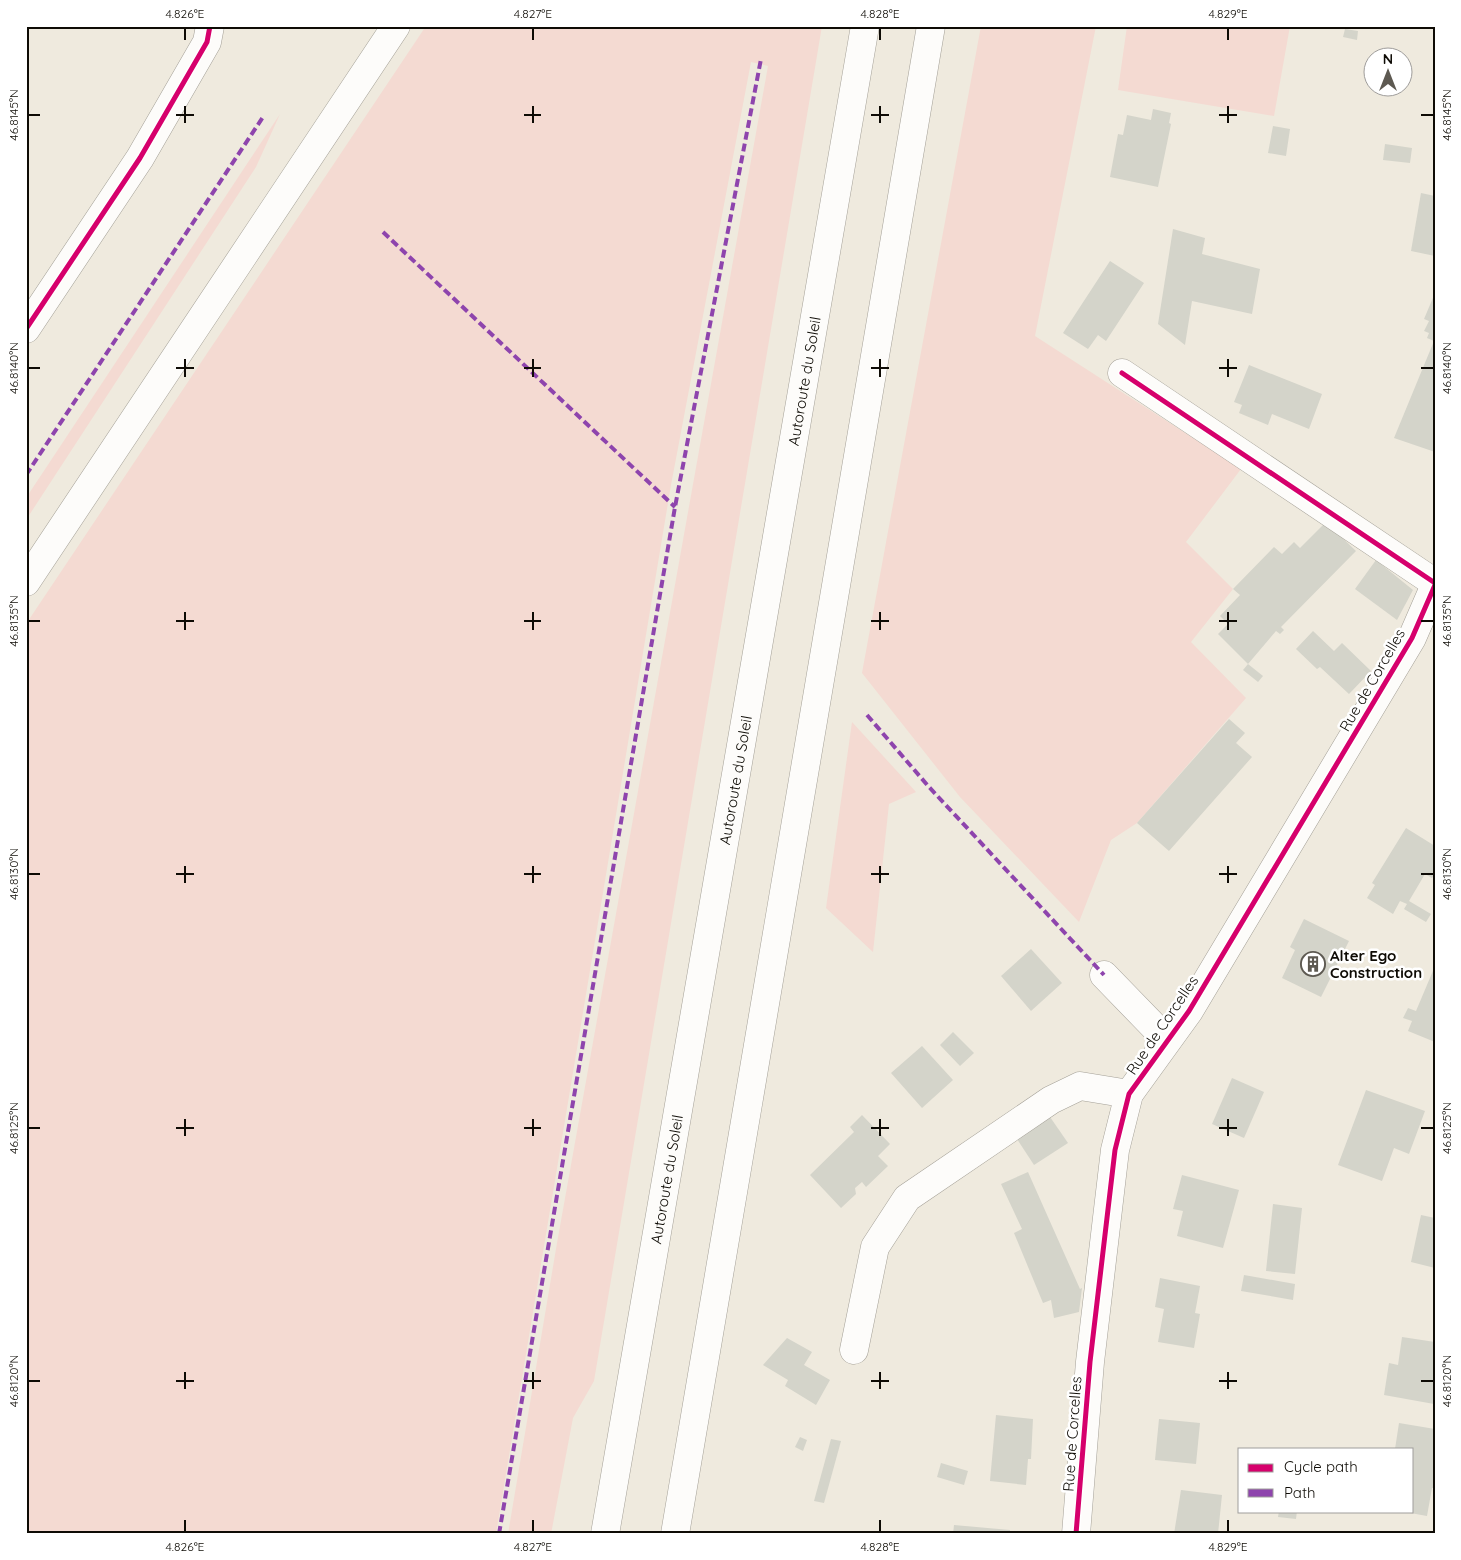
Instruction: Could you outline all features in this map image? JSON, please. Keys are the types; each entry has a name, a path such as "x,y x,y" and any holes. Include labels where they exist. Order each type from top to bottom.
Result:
{"main road":[{"path":"26,329 140,158 207,42 210,26"},
{"path":"26,582 396,26"},
{"name":"Autoroute du Soleil","path":"605,1534 865,26"},
{"path":"675,1534 931,26"},
{"name":"Rue de Corcelles","path":"1076,1534 1090,1362 1114,1150 1129,1094 1189,1011 1412,638 1435,584 1122,374"},
{"name":"Rue de Corcelles","path":"1104,975 1167,1040"},
{"name":"Rue de Corcelles","path":"854,1350 875,1246 907,1198 1051,1100 1080,1086 1129,1094"}],"shaded area":[{"path":"426,26 822,26 594,1381 573,1418 551,1534 508,1534 557,1243 768,66 751,62 671,485 496,1534 26,1534 26,624"},
{"path":"981,26 1096,26 1035,336 1241,469 1186,542 1233,589 1191,642 1246,698 1137,823 1111,840 1079,922 960,797 862,673"},
{"path":"1127,26 1290,26 1274,116 1118,90"},
{"path":"280,114 256,167 26,520 26,498"},
{"path":"852,722 916,792 889,804 873,952 826,908"}],"building":[{"path":"1345,29 1358,31 1357,40 1343,37"},
{"path":"1153,109 1171,113 1169,123 1171,124 1158,187 1110,177 1118,134 1123,135 1127,115 1151,120"},
{"path":"1273,126 1290,129 1286,156 1268,153"},
{"path":"1385,144 1412,148 1410,163 1383,160"},
{"path":"1421,193 1435,196 1435,256 1411,251"},
{"path":"1173,229 1205,238 1202,254 1260,269 1252,314 1192,301 1185,345 1158,324"},
{"path":"1110,261 1144,283 1106,341 1098,335 1088,349 1063,333"},
{"path":"1435,293 1435,452 1394,438 1434,341 1427,338 1429,333 1424,331 1429,321 1424,319"},
{"path":"1249,365 1322,394 1309,429 1272,414 1268,425 1239,413 1242,405 1234,402"},
{"path":"1326,522 1356,551 1281,627 1284,630 1280,634 1276,631 1248,664 1218,634 1228,624 1220,616 1240,595 1233,589 1274,547 1282,554 1294,542 1300,548"},
{"path":"1376,560 1413,590 1397,620 1355,589"},
{"path":"1313,631 1334,651 1342,643 1371,671 1349,694 1320,667 1317,669 1296,649"},
{"path":"1248,664 1263,676 1258,682 1243,670"},
{"path":"1229,719 1245,733 1236,743 1252,757 1169,851 1137,823"},
{"path":"1406,828 1435,846 1435,873 1432,878 1425,874 1409,901 1431,914 1426,922 1404,909 1407,904 1400,901 1393,914 1367,898 1375,885 1372,883"},
{"name":"Alter Ego Construction","path":"1304,919 1349,941 1321,997 1282,978 1295,950 1290,947"},
{"path":"1031,949 1062,983 1031,1011 1001,976"},
{"path":"1435,966 1435,1042 1408,1031 1412,1021 1403,1018 1408,1008 1416,1011"},
{"path":"953,1032 974,1053 960,1066 940,1045"},
{"path":"922,1046 953,1080 922,1108 891,1073"},
{"path":"1232,1078 1264,1092 1244,1138 1212,1124"},
{"path":"1366,1090 1425,1111 1409,1154 1394,1148 1382,1181 1338,1165"},
{"path":"1048,1114 1068,1143 1034,1165 1015,1136"},
{"path":"862,1115 890,1144 878,1156 888,1166 866,1187 862,1182 855,1188 856,1194 841,1208 810,1175 854,1132 850,1127"},
{"path":"1028,1172 1080,1289 1082,1288 1079,1312 1054,1318 1051,1300 1043,1303 1014,1233 1022,1229 1001,1184"},
{"path":"1182,1175 1239,1190 1223,1248 1177,1236 1183,1211 1173,1209"},
{"path":"1273,1204 1302,1208 1295,1274 1266,1271"},
{"path":"1421,1215 1435,1218 1435,1268 1411,1262"},
{"path":"1244,1275 1295,1284 1293,1300 1241,1291"},
{"path":"1160,1278 1200,1286 1195,1313 1200,1314 1194,1348 1158,1342 1164,1309 1155,1307"},
{"path":"1402,1337 1435,1342 1434,1404 1384,1395 1389,1363 1398,1365"},
{"path":"787,1338 812,1352 804,1365 830,1380 816,1405 785,1386 788,1380 763,1365"},
{"path":"996,1415 1033,1419 1031,1459 1028,1459 1026,1485 990,1481"},
{"path":"1159,1419 1200,1423 1196,1464 1155,1460"},
{"path":"1399,1423 1435,1429 1435,1488 1432,1488 1427,1516 1405,1512 1414,1512 1414,1448 1395,1448"},
{"path":"800,1437 807,1440 803,1451 795,1447"},
{"path":"831,1439 841,1441 824,1503 814,1501"},
{"path":"941,1463 968,1471 964,1485 937,1477"},
{"path":"1181,1490 1222,1495 1218,1534 1174,1534"},
{"path":"1279,1512 1297,1512 1296,1519 1278,1517"},
{"path":"954,1525 1010,1530 1010,1534 953,1534"}],"marked path":[{"path":"499,1534 675,507 761,59"},
{"path":"26,475 263,117"},
{"path":"383,232 675,507"},
{"path":"867,715 929,787 1104,975"}],"cycle path":[{"path":"26,329 140,158 207,42 210,26"},
{"path":"1122,373 1435,583"},
{"path":"1076,1534 1090,1362 1115,1150 1129,1094 1189,1011 1412,638 1435,585"}],"place":[{"name":"Alter Ego Construction","path":"1313,964"}]}
